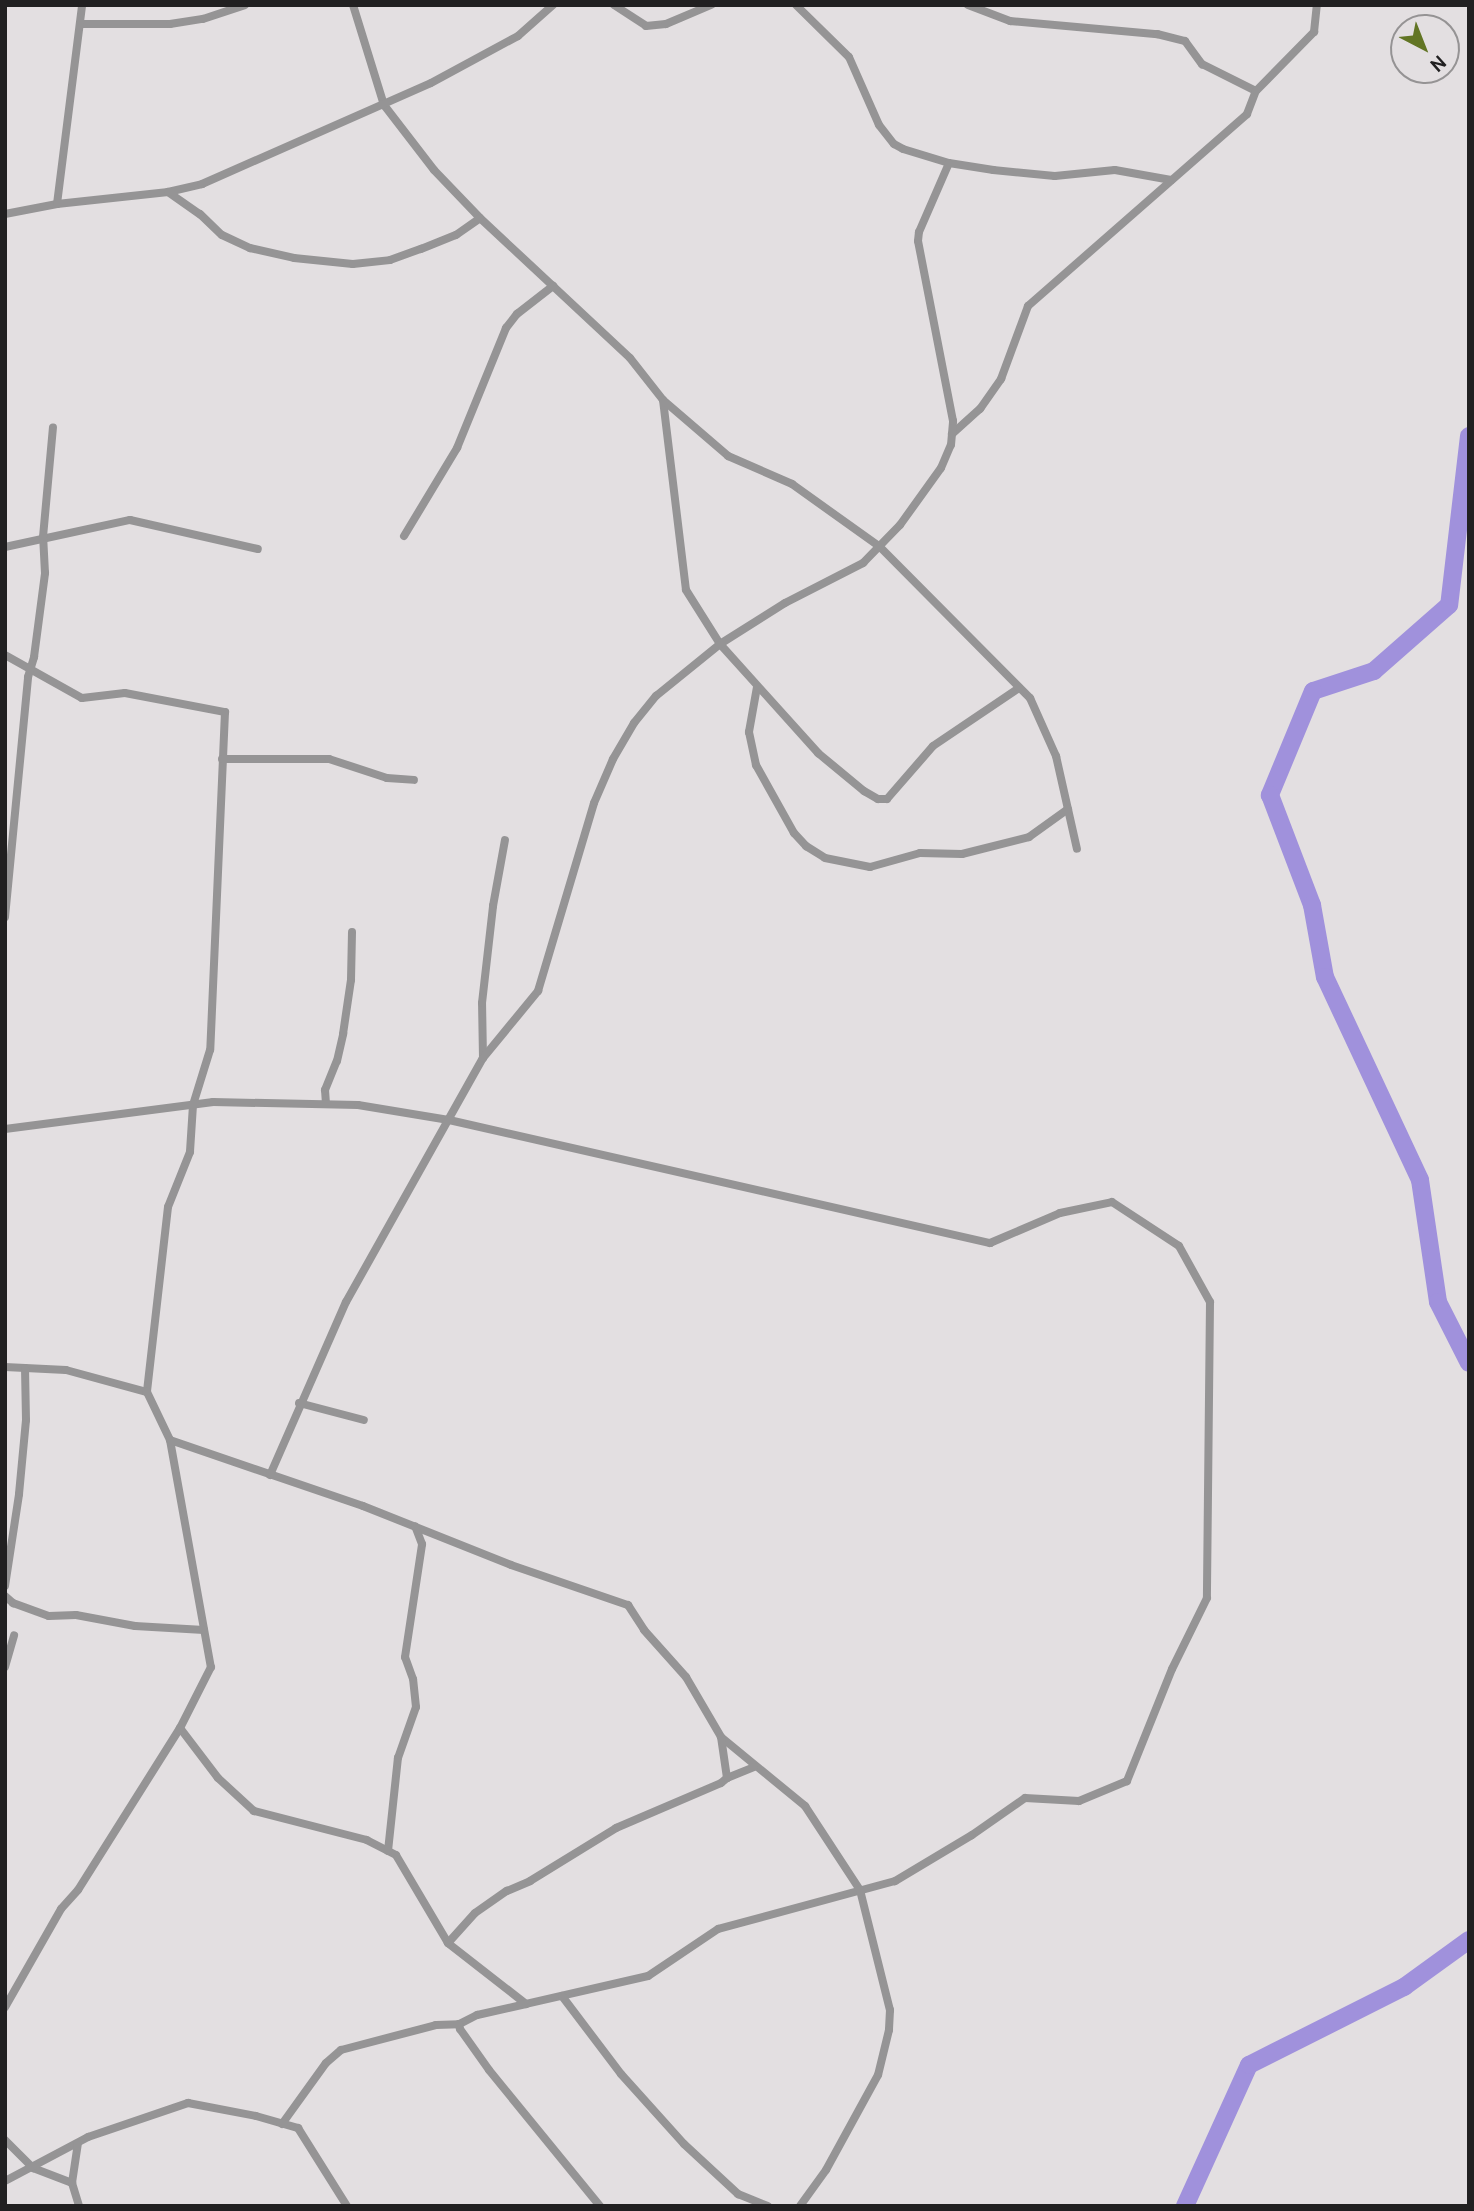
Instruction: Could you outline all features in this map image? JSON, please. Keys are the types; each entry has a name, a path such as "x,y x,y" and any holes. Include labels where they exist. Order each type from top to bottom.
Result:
{"street":[{"path":"57,204 82,5"},
{"path":"80,24 170,24 203,19 245,5"},
{"path":"354,5 384,105 434,170 480,218 630,358 663,400 728,456 792,484 880,547 1031,698 1056,756 1077,849"},
{"path":"5,214 57,204 168,192 202,184 384,105 518,36 553,5"},
{"path":"614,5 646,26 666,24 711,5"},
{"path":"796,5 849,57 886,135 904,149 949,163 1055,176 1115,170 1171,180"},
{"path":"968,5 1010,21 1157,34 1185,41 1202,64 1256,91"},
{"path":"952,434 980,409 1001,379 1028,306 1247,114 1256,91 1314,32 1317,5"},
{"path":"270,1475 299,1403 346,1302 483,1058 538,991 594,803 613,759 634,723 656,696 720,644 785,603 863,562 900,525 941,468 952,434 949,398 918,241 919,232 949,163"},
{"path":"168,192 200,214 222,235 250,248 294,258 353,264 400,256 456,235 480,218"},
{"path":"404,536 457,448 506,328 517,314 553,286"},
{"path":"663,400 686,590 720,644 818,754 845,778 878,799 887,799 897,791 933,746 1019,688"},
{"path":"5,917 30,668 45,573 43,537 53,427"},
{"path":"5,547 130,520 258,548"},
{"path":"5,654 82,698 125,693 225,712 210,1051 193,1105 190,1152 168,1207 147,1392 170,1440 211,1667 180,1728 78,1890 61,1909 5,2007"},
{"path":"757,687 749,732 756,765 794,832 806,846 825,858 870,867 920,853 962,854 1029,837 1069,810"},
{"path":"222,758 329,759 346,763 363,772 414,780"},
{"path":"483,1058 482,1003 493,906 505,840"},
{"path":"326,1104 325,1090 337,1061 343,1034 351,980 352,932"},
{"path":"5,1129 213,1102 358,1105 449,1120 990,1243 1060,1213 1112,1202 1179,1246 1210,1302 1207,1598 1172,1669 1127,1781 1079,1801 1025,1798 972,1835 895,1881 718,1929 648,1976 477,2015 459,2024 436,2025 341,2050 326,2063 282,2124"},
{"path":"5,1367 66,1370 147,1392"},
{"path":"5,1586 19,1494 26,1420 25,1368"},
{"path":"299,1403 364,1420"},
{"path":"170,1440 415,1526 511,1565 628,1605 644,1630 687,1677 721,1737 754,1767 805,1806 860,1890 890,2010 890,2030 878,2075 868,2096 826,2170 800,2206"},
{"path":"387,1851 398,1758 416,1707 413,1679 405,1657 422,1544 415,1526"},
{"path":"5,1596 13,1603 49,1616 76,1615 135,1626 204,1630"},
{"path":"5,1667 14,1635"},
{"path":"180,1728 218,1778 254,1811 367,1840 396,1855 448,1943 526,2004"},
{"path":"721,1737 727,1778"},
{"path":"448,1943 475,1913 507,1891 530,1881 616,1828 657,1808 689,1799 754,1767"},
{"path":"562,1996 621,2074 684,2144 738,2194 768,2206"},
{"path":"459,2024 489,2070 600,2206"},
{"path":"5,2181 78,2143 155,2112 188,2103 298,2128 347,2206"},
{"path":"5,2140 33,2168 72,2183"},
{"path":"78,2143 72,2183 79,2206"}],"waterway":[{"path":"1469,436 1449,605 1374,671 1313,691 1270,795 1312,905 1325,977 1420,1180 1438,1302 1469,1363"},
{"path":"1185,2206 1249,2065 1404,1987 1469,1940"}]}
